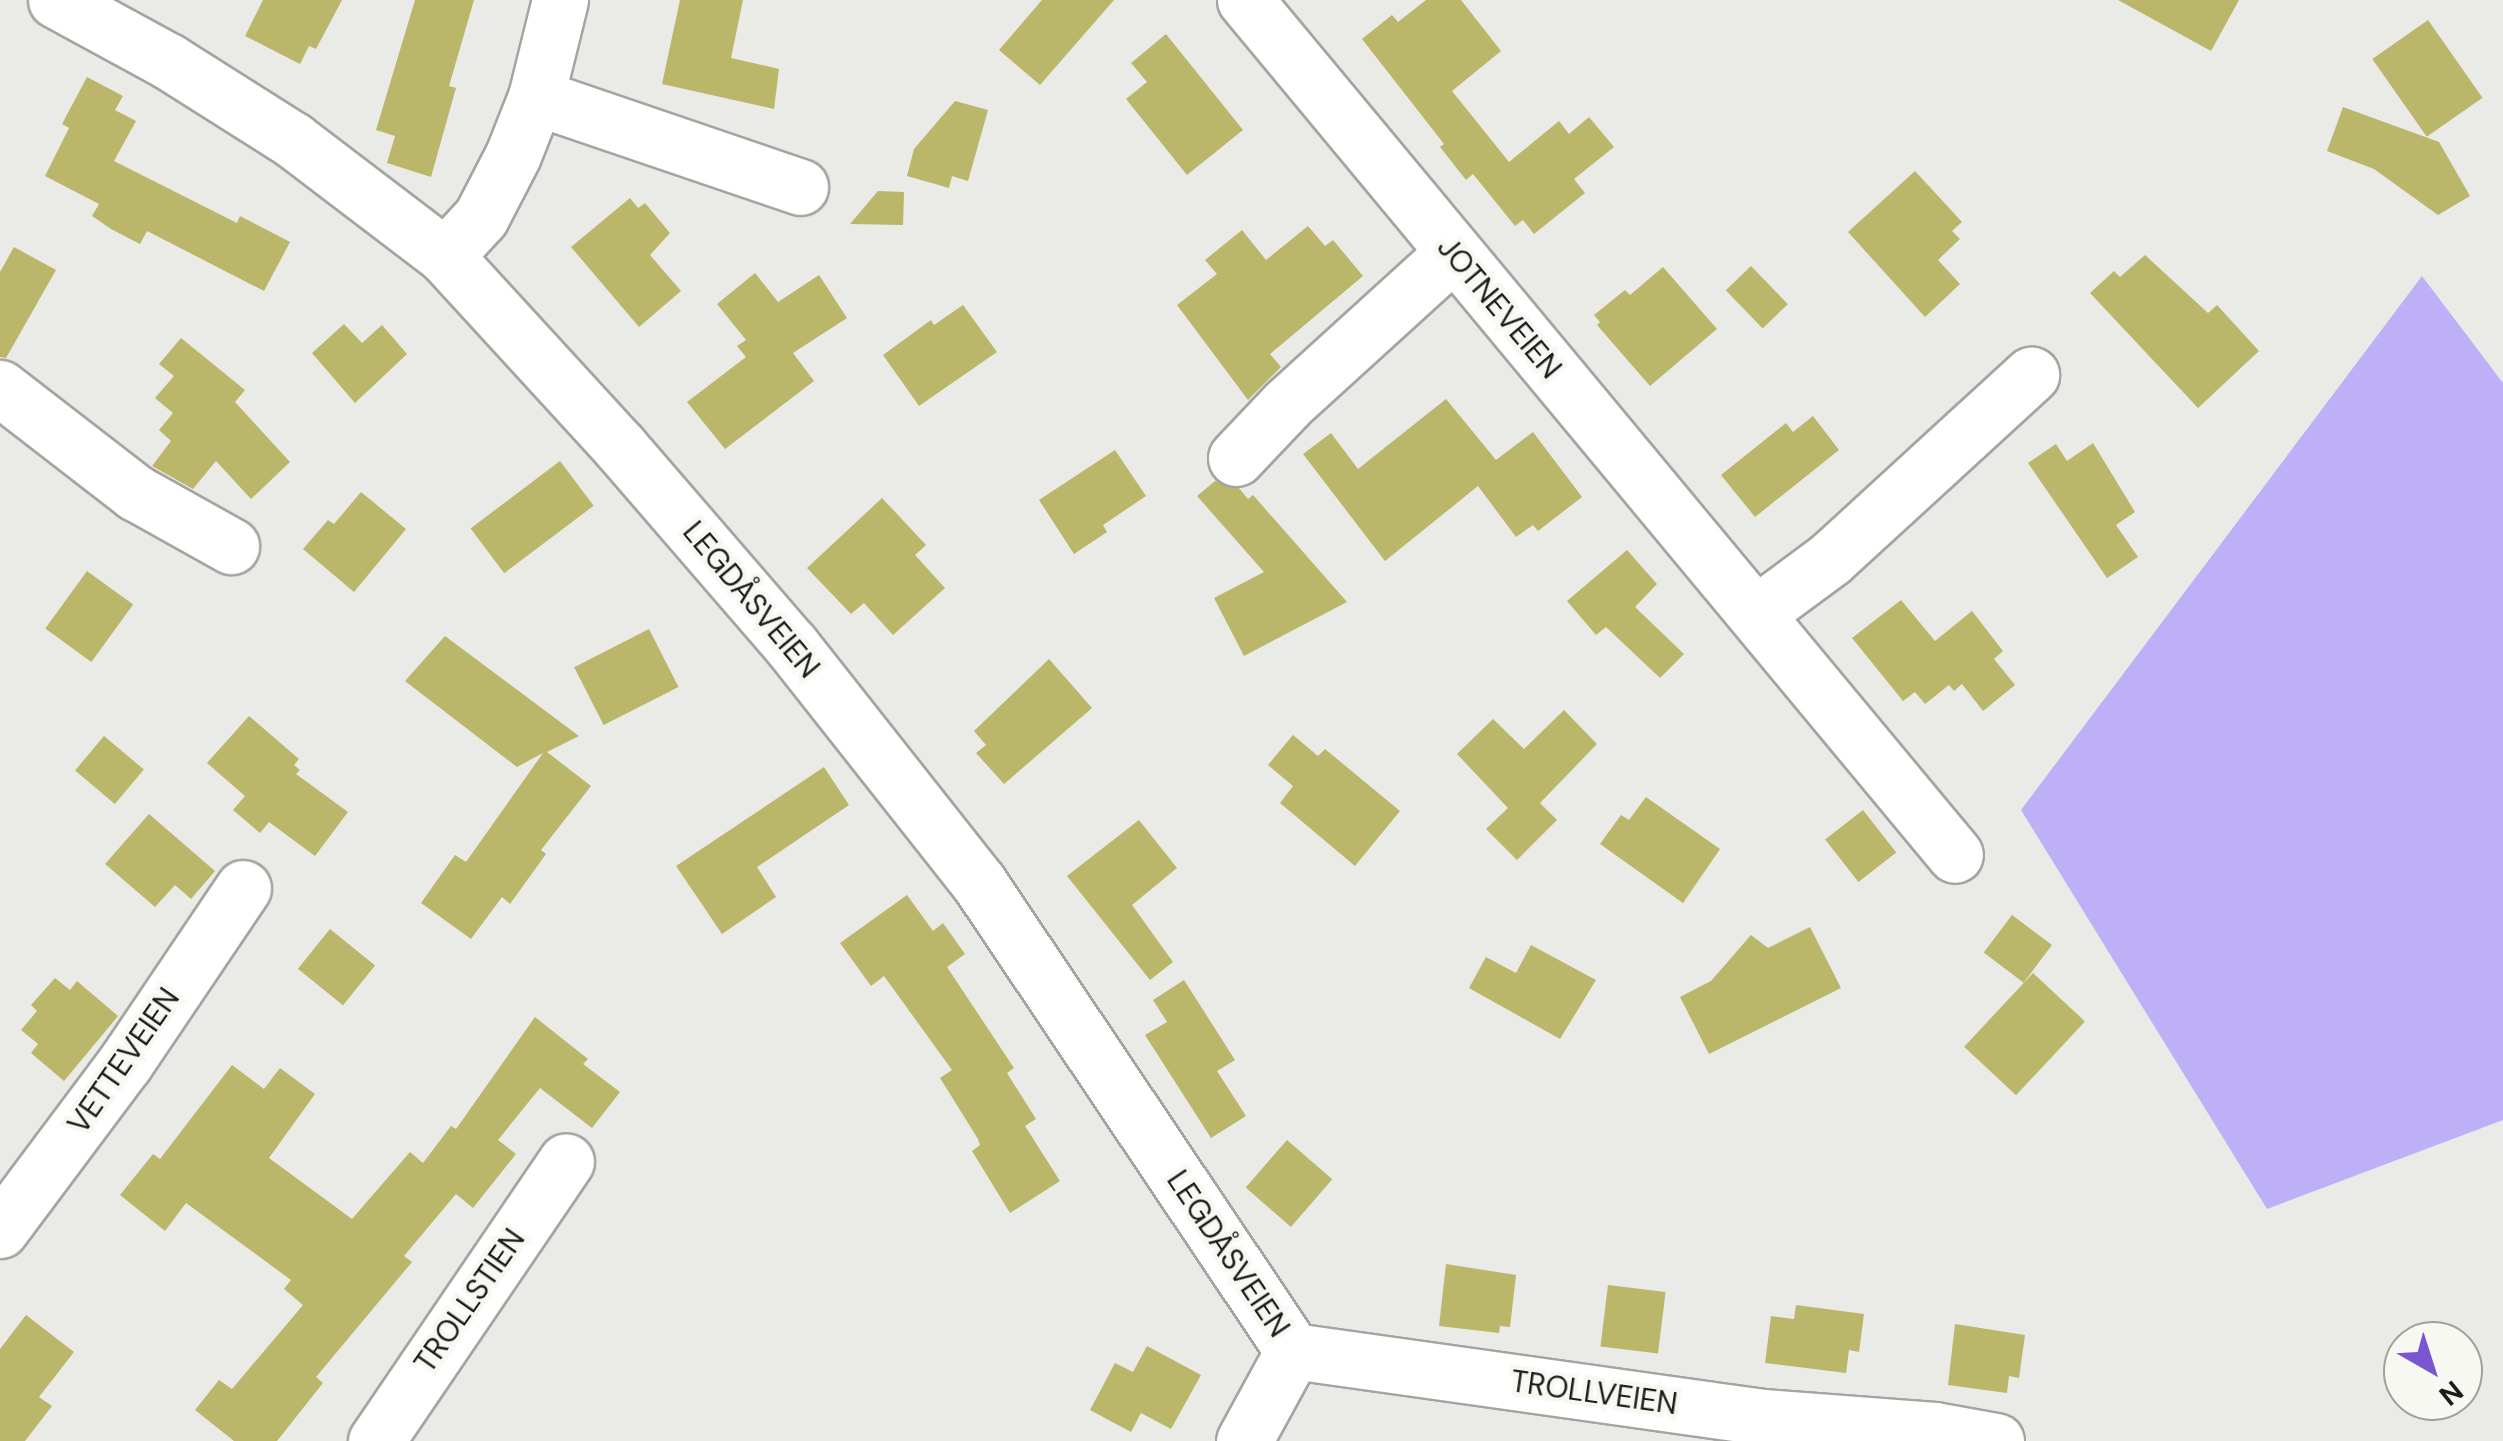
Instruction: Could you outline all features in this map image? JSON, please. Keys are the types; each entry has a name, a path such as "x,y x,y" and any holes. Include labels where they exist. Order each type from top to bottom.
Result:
{"street":[{"name":"LEGDÅSVEIEN","path":"56,0 168,61 293,140 445,256 620,447 791,645 979,883 1293,1351"},
{"path":"445,256 488,205 536,97 560,0"},
{"name":"JOTNEVEIEN","path":"1245,0 1955,855"},
{"path":"536,97 800,187"},
{"path":"1236,458 1287,404 1453,253"},
{"path":"1757,612 1830,559 2032,376"},
{"path":"0,388 136,493 230,546"},
{"name":"VETTEVEIEN","path":"0,1230 125,1063 243,888"},
{"name":"TROLLSTIEN","path":"376,1441 566,1161"},
{"path":"1244,1441 1293,1351"},
{"name":"TROLLVEIEN","path":"1293,1351 1758,1429 1935,1430 1996,1441"}],"shaded area":[{"path":"2422,276 2503,383 2503,1120 2267,1209 2021,810"}],"building":[{"path":"263,0 342,0 316,49 309,46 300,64 245,36"},
{"path":"415,0 474,0 449,86 456,88 431,177 387,163 395,136 376,130"},
{"path":"680,0 743,0 731,58 779,69 774,109 662,84"},
{"path":"1042,0 1114,0 1040,85 999,50"},
{"path":"1426,0 1461,0 1501,51 1452,91 1509,162 1559,121 1569,134 1589,117 1614,147 1574,179 1585,193 1534,234 1523,220 1515,226 1473,174 1466,180 1440,147 1444,144 1362,39 1392,15 1398,22"},
{"path":"2118,0 2239,0 2211,51"},
{"path":"2428,20 2482,98 2427,137 2372,59"},
{"path":"1166,34 1243,130 1187,175 1126,99 1147,82 1131,63"},
{"path":"87,77 123,96 115,110 136,121 114,161 237,223 240,216 290,242 264,291 147,231 140,244 111,229 92,216 99,204 45,176 69,128 62,124"},
{"path":"955,101 988,110 968,181 952,176 949,188 907,176 914,149"},
{"path":"2343,107 2439,142 2470,196 2438,215 2374,169 2327,151"},
{"path":"1915,171 1962,222 1952,231 1960,239 1938,260 1960,284 1925,317 1848,232"},
{"path":"878,191 904,192 903,225 850,224"},
{"path":"630,198 638,208 645,203 670,233 650,255 681,291 639,327 571,247"},
{"path":"1308,226 1325,246 1333,240 1363,276 1270,354 1281,367 1248,400 1177,305 1217,274 1205,260 1242,230 1266,260"},
{"path":"14,247 56,270 6,358 0,357 0,272"},
{"path":"2145,255 2208,313 2217,305 2259,351 2198,408 2090,293 2114,271 2120,277"},
{"path":"1751,266 1788,304 1763,328 1726,290"},
{"path":"1663,267 1717,329 1650,386 1597,325 1600,322 1594,315 1625,290 1630,295"},
{"path":"755,273 778,302 819,275 847,318 793,353 814,381 725,449 687,402 746,357 737,346 746,340 717,304"},
{"path":"963,305 997,352 919,406 883,355 931,320 934,325"},
{"path":"344,324 362,343 382,325 407,354 355,403 312,353"},
{"path":"181,338 245,390 235,402 290,462 251,499 216,461 193,489 152,466 171,441 159,430 173,413 155,398 174,376 159,364"},
{"path":"1446,399 1496,460 1533,432 1582,497 1538,531 1533,525 1516,537 1478,486 1385,561 1303,454 1331,433 1358,469"},
{"path":"1813,416 1839,450 1755,517 1721,475 1786,423 1793,432"},
{"path":"2093,443 2135,512 2116,525 2138,557 2107,578 2028,463 2056,444 2067,461"},
{"path":"1115,450 1146,496 1103,525 1107,532 1074,554 1039,500"},
{"path":"560,461 594,506 504,573 471,528"},
{"path":"1215,481 1239,488 1248,499 1253,495 1347,602 1244,656 1214,598 1264,572 1197,496"},
{"path":"361,492 406,529 354,592 303,549 328,520 334,524"},
{"path":"882,498 926,545 915,555 945,588 893,635 864,603 851,614 807,568"},
{"path":"1627,550 1657,584 1635,607 1684,654 1660,678 1606,627 1596,635 1567,601"},
{"path":"87,571 133,605 91,662 45,628"},
{"path":"1901,600 1935,641 1972,611 2003,651 1994,659 2015,685 1983,711 1962,684 1954,691 1949,685 1925,704 1915,692 1903,701 1852,638"},
{"path":"649,629 679,687 604,725 574,667"},
{"path":"445,636 579,736 547,752 591,786 541,850 546,854 510,904 502,897 471,939 421,903 455,855 466,862 543,753 517,767 405,681"},
{"path":"1049,659 1092,708 1004,784 976,753 986,745 974,731"},
{"path":"1564,710 1597,744 1540,803 1557,820 1517,860 1486,829 1508,808 1457,754 1493,719 1524,749"},
{"path":"249,716 299,759 294,765 300,770 296,774 348,812 315,856 269,822 260,833 233,810 245,796 207,763"},
{"path":"1293,735 1318,756 1325,749 1400,811 1355,866 1280,803 1293,786 1268,765"},
{"path":"104,736 144,769 115,804 75,770"},
{"path":"824,767 849,805 757,867 776,897 722,934 676,866"},
{"path":"1646,797 1720,849 1683,903 1600,844 1621,815 1629,820"},
{"path":"1863,810 1896,853 1858,882 1825,840"},
{"path":"149,814 215,871 191,899 175,885 155,907 105,864"},
{"path":"1139,820 1177,868 1132,905 1173,962 1150,980 1067,876"},
{"path":"907,895 933,931 943,923 965,954 947,967 1014,1068 1007,1073 1036,1119 1025,1126 1060,1181 1010,1213 972,1151 980,1145 978,1139 940,1078 952,1070 884,976 871,986 840,943"},
{"path":"2012,915 2052,945 2024,983 1984,953"},
{"path":"1810,927 1841,988 1709,1054 1680,997 1711,981 1751,935 1768,948"},
{"path":"330,929 375,966 343,1005 298,969"},
{"path":"1531,945 1596,980 1560,1039 1469,988 1486,957 1516,973"},
{"path":"2033,973 2085,1021 2016,1095 1964,1047"},
{"path":"55,978 70,990 77,981 118,1016 64,1081 31,1053 38,1044 21,1030 37,1011 31,1005"},
{"path":"1184,980 1235,1060 1217,1071 1246,1116 1211,1138 1145,1035 1167,1022 1153,1000"},
{"path":"535,1017 588,1059 583,1064 620,1092 592,1128 540,1088 498,1140 516,1154 473,1208 456,1194 404,1256 412,1262 316,1377 323,1383 277,1441 234,1441 195,1410 219,1380 232,1389 303,1305 284,1289 291,1280 186,1203 165,1231 120,1195 153,1154 160,1159 232,1065 264,1089 280,1068 315,1094 269,1158 352,1219 410,1152 423,1163 451,1126 456,1129"},
{"path":"1287,1140 1332,1179 1291,1227 1246,1188"},
{"path":"1446,1264 1516,1275 1510,1327 1500,1326 1499,1333 1439,1326"},
{"path":"1608,1285 1666,1292 1658,1354 1600,1347"},
{"path":"1796,1305 1864,1314 1859,1352 1849,1350 1846,1373 1765,1363 1771,1316 1794,1319"},
{"path":"26,1315 74,1352 39,1397 52,1406 25,1441 0,1441 0,1349"},
{"path":"1955,1324 2025,1335 2019,1378 2009,1376 2007,1393 1948,1385"},
{"path":"1147,1346 1201,1375 1171,1429 1141,1413 1131,1432 1090,1410 1115,1363 1133,1372"}]}
